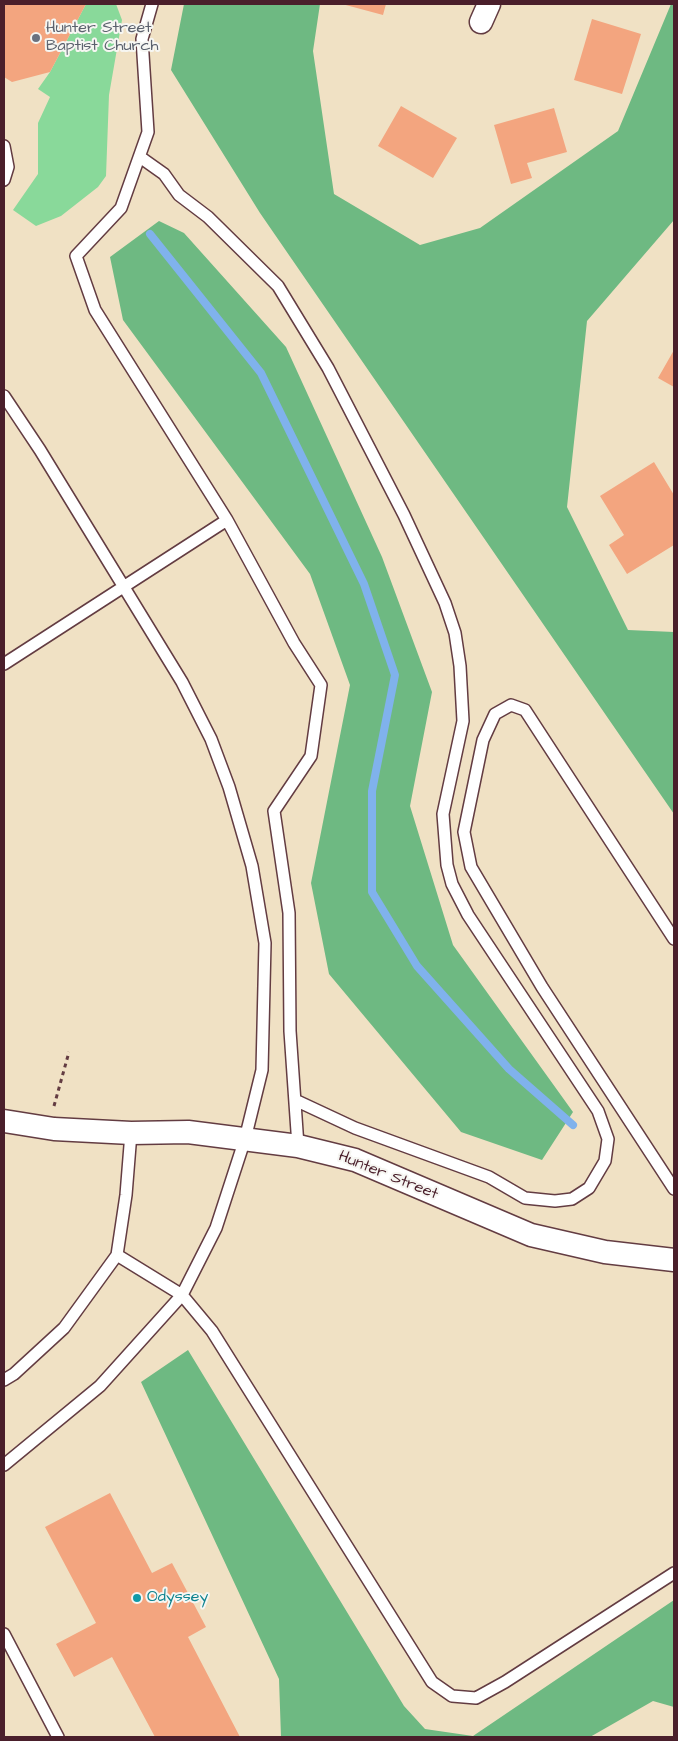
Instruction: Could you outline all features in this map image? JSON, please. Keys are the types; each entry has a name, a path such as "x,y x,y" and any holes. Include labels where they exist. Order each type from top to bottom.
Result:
{"street":[{"name":"Hunter Street","path":"4,1121 54,1129 131,1133 188,1132 298,1146 355,1160 531,1235 605,1252 674,1259"}],"lane":[{"path":"152,4 142,38 148,132 121,208 76,256 95,310 227,520 294,643 321,685 311,756 274,811 289,914 290,1031 298,1146"},
{"path":"4,146 8,167 4,180"},
{"path":"140,157 164,174 179,195 208,217 278,286 328,368 404,515 445,603 455,633 460,666 463,721 443,814 448,865 452,884 468,915 598,1111 608,1139 605,1161 589,1188 572,1199 555,1201 525,1198 489,1177 355,1128 295,1100"},
{"path":"4,396 40,450 122,587 182,682 211,739 229,787 252,866 265,943 262,1070 245,1139 216,1228 182,1295 100,1386 4,1465"},
{"path":"4,664 227,520"},
{"path":"674,939 525,710 511,705 494,714 483,740 464,832 471,867 542,987 674,1189"},
{"path":"4,1380 14,1374 64,1328 117,1255 126,1195 131,1133"},
{"path":"117,1255 182,1295 212,1331 432,1682 452,1696 476,1698 505,1682 674,1573"},
{"path":"4,1634 58,1737"}],"green space":[{"path":"86,4 116,4 122,20 109,95 106,176 98,187 61,216 36,226 13,210 38,174 38,123 50,97 38,89 50,72"},
{"path":"184,4 320,4 313,51 334,194 420,245 480,228 618,131 671,4 674,4 674,220 587,321 567,507 628,630 674,632 674,814 260,213 171,70"},
{"path":"159,221 184,233 286,347 382,557 432,692 410,806 453,945 573,1112 542,1160 461,1132 329,974 311,883 350,685 310,574 123,320 110,257"},
{"path":"188,1350 404,1706 425,1729 473,1736 674,1600 674,1707 653,1701 590,1737 281,1737 279,1679 141,1382"}],"building":[{"name":"Hunter Street Baptist Church","path":"4,4 86,4 50,72 12,82 4,77"},
{"path":"342,4 386,4 383,15"},
{"path":"592,19 641,34 622,94 574,80"},
{"path":"401,106 457,138 433,178 378,146"},
{"path":"554,108 567,152 527,163 532,178 511,184 494,125"},
{"path":"674,350 674,387 658,378"},
{"path":"654,462 674,495 674,545 627,574 609,545 624,535 600,496"},
{"name":"Odyssey","path":"110,1493 152,1573 172,1563 206,1627 188,1637 240,1737 155,1737 112,1657 74,1677 56,1644 96,1623 45,1527"}],"waterway":[{"path":"150,234 261,373 364,584 395,675 372,791 372,892 417,966 509,1069 573,1125"}],"place":[{"name":"Hunter Street Baptist Church","path":"36,38"},
{"name":"Odyssey","path":"137,1598"}]}
